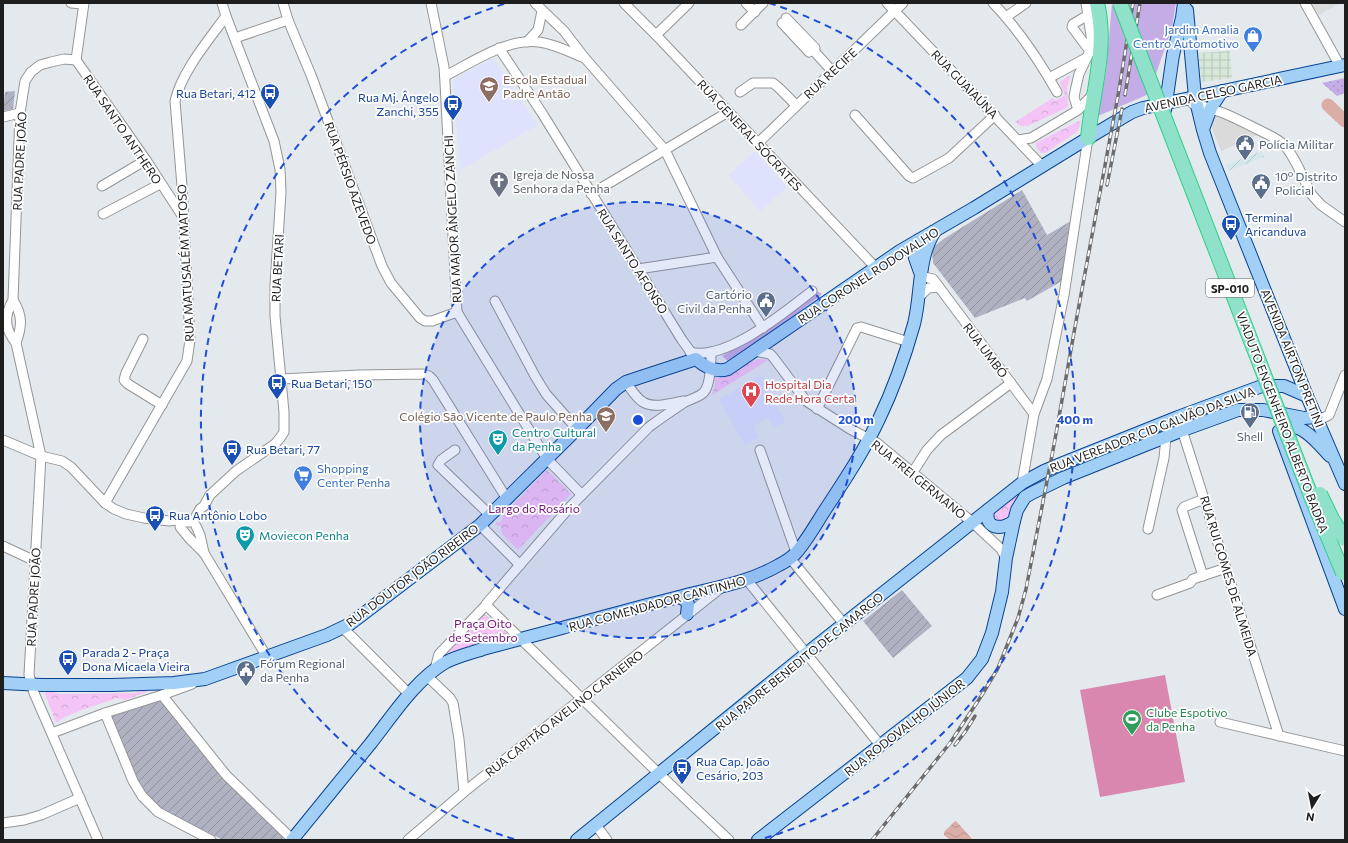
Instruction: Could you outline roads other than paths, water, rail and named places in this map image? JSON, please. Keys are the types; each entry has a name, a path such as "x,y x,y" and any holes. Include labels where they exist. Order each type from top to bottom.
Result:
{"highway":[{"path":"1088,138 1100,52 1101,30 1097,3"},
{"name":"VIADUTO ENGENHEIRO ALBERTO BADRA","path":"1120,3 1344,575"},
{"name":"VIADUTO ENGENHEIRO ALBERTO BADRA","path":"1128,3 1315,485 1345,539"}],"main road":[{"path":"1185,3 1173,54 1171,102 1164,132 1166,141 1272,412 1345,609"},
{"name":"AVENIDA AÍRTON PRETINI","path":"1185,3 1190,33 1196,101 1210,153 1307,396 1345,484"},
{"path":"1173,54 1181,56 1192,65"},
{"name":"AVENIDA CELSO GARCIA","path":"1088,138 1132,112 1143,108 1171,102 1196,101 1222,91 1342,65"},
{"path":"1203,130 1211,108 1222,91"},
{"name":"RUA CORONEL RODOVALHO","path":"710,369 719,371 728,369 919,240 1088,138"},
{"name":"RUA COMENDADOR CANTINHO","path":"920,274 924,265 925,252 929,241 936,230"},
{"name":"RUA COMENDADOR CANTINHO","path":"292,840 409,694 431,673 449,661 464,655 520,639 679,597 721,588 747,580 766,572 793,555 839,488 869,438 891,394 902,365 915,321 920,274 916,258 919,240"},
{"path":"691,358 710,369"},
{"name":"RUA DOUTOR JOÃO RIBEIRO","path":"3,683 31,685 140,684 205,679 343,628 480,525 577,429 616,388 626,382 691,358"},
{"name":"RUA VEREADOR CID GALVÃO DA SILVA","path":"1022,483 1057,466 1178,417 1262,386 1284,386 1307,396"},
{"name":"RUA VEREADOR CID GALVÃO DA SILVA","path":"1006,558 1014,521 1020,503 1025,497 1063,478 1183,430 1238,410 1246,409 1272,412 1304,418 1316,417"},
{"path":"1281,436 1286,429 1291,427 1301,428 1335,461"},
{"name":"RUA PADRE BENEDITO DE CAMARGO","path":"577,840 806,654 1022,483"},
{"path":"988,510 987,515 989,522 996,527 1006,526 1014,521"},
{"name":"RUA RODOVALHO JÚNIOR","path":"758,840 967,678 982,659 992,633 1002,592 1006,558"},
{"path":"679,597 685,600 688,604 687,614"}],"street":[{"path":"71,3 83,4 76,60"},
{"name":"RUA BETARI","path":"169,521 174,520 190,522 194,520 210,495 236,471 275,444 284,432 275,316 275,285 281,192 280,169 274,141 222,3"},
{"name":"RUA PÉRSIO AZEVEDO","path":"284,3 288,20 311,75 382,266 391,283 420,318 425,321 432,321 457,312"},
{"name":"RUA MAJOR ÂNGELO ZANCHI","path":"431,3 445,76 457,312 547,459"},
{"path":"535,3 564,31 584,57 665,150 717,257 763,328"},
{"name":"RUA GENERAL SÓCRATES","path":"624,3 876,268"},
{"path":"746,3 754,12"},
{"path":"741,25 763,3"},
{"name":"RUA GUAIAÚNA","path":"887,3 1042,166"},
{"name":"RUA RECIFE","path":"758,143 903,3"},
{"path":"993,3 1006,17 1058,92"},
{"path":"1006,17 1026,3"},
{"path":"1078,110 1074,97 1076,87 1092,42 1086,3"},
{"path":"1305,3 1342,65"},
{"path":"656,35 686,4"},
{"path":"527,42 538,30 542,11"},
{"path":"1088,15 1073,24 1072,27 1088,54"},
{"name":"RUA MATUSALÉM MATOSO","path":"105,503 187,361 190,340 182,186 175,101 178,91 196,59 226,16"},
{"path":"234,38 288,20"},
{"path":"784,20 809,52 813,50 832,71"},
{"path":"445,76 499,48 515,43 538,42 556,46 584,57"},
{"name":"RUA SANTO AFONSO","path":"499,48 542,113 691,358"},
{"path":"1049,78 1088,54"},
{"name":"RUA PADRE JOÃO","path":"76,60 64,60 40,65 31,72 25,81 20,113 13,300 10,306 6,328 16,343 41,456 29,675 31,685 98,840"},
{"name":"RUA SANTO ANTHERO","path":"76,60 146,160 183,218"},
{"path":"740,92 753,83 774,83 796,105"},
{"path":"1021,143 1078,110 1094,93"},
{"path":"1196,101 1231,116 1273,137 1283,144 1312,195 1316,200 1345,222"},
{"path":"591,194 728,112"},
{"path":"3,117 20,113"},
{"path":"855,115 909,176 913,178 949,158 995,115"},
{"path":"1022,483 1034,414 1047,379 1064,296 1088,138"},
{"path":"102,186 146,160"},
{"path":"103,214 160,184"},
{"path":"638,269 717,257"},
{"name":"RUA UMBÓ","path":"920,274 933,279 1034,414"},
{"path":"918,298 928,288 939,287"},
{"path":"691,358 700,354 711,352 743,339 763,328 812,291"},
{"name":"RUA PADRE JOÃO","path":"13,300 20,314 21,320 16,343"},
{"path":"495,300 546,394 577,429"},
{"path":"818,409 857,328 862,327 908,342"},
{"path":"143,339 124,380 128,384 162,404"},
{"name":"RUA FREI GERMANO","path":"755,351 773,356 801,396 818,409 850,429 869,438 913,472 972,522 1000,549 1006,558"},
{"path":"464,792 459,739 453,703 431,673 438,654 486,605 570,507 649,427 687,401 703,394 706,390 710,369 711,352"},
{"path":"281,379 359,375 424,374 429,376 433,380 507,499"},
{"path":"1316,417 1323,418 1329,415 1345,375"},
{"path":"626,382 637,397 648,405 653,406 687,401"},
{"path":"913,472 938,438 1011,383"},
{"name":"RUA RUI GOMES DE ALMEIDA","path":"1178,417 1279,736"},
{"path":"1148,529 1164,458 1166,437"},
{"path":"3,440 41,456 62,461 71,467 105,503 114,509 126,514 169,521 180,527 186,528 196,526 200,535 204,553"},
{"path":"455,450 441,460 438,465 490,515"},
{"path":"760,450 793,555 844,624"},
{"path":"547,459 582,495"},
{"path":"1203,576 1182,510 1184,507 1204,499"},
{"name":"RUA BETARI","path":"196,526 201,520 204,512 204,506"},
{"path":"480,525 520,564"},
{"path":"180,527 204,553 267,657"},
{"path":"3,546 35,561"},
{"path":"1156,595 1190,583 1193,579 1226,568"},
{"path":"747,580 880,745"},
{"name":"RUA CAPITÃO AVELINO CARNEIRO","path":"408,840 464,792 721,588"},
{"path":"486,605 659,774 729,840"},
{"path":"343,628 409,694"},
{"path":"52,733 105,713 162,696 205,679"},
{"path":"162,696 226,775 292,840"},
{"path":"105,713 133,781 142,796 158,812 211,840"},
{"path":"1220,722 1345,751"},
{"path":"3,823 24,820 41,815 80,798"},
{"path":"596,825 607,840"}],"water":[{"path":"956,821 973,840 950,840 944,835 944,832"}],"waterway":[{"path":"1328,105 1345,121"}],"railway":[{"path":"872,840 950,743 982,695 998,668 1018,618 1026,589 1054,445 1119,90 1133,3"},
{"path":"1125,95 1140,3"},
{"path":"1107,185 1122,109"},
{"path":"955,745 975,716"}],"place":[{"name":"Jardim Amalia Centro Automotivo","path":"1253,53"},
{"name":"Escola Estadual Padre Antão","path":"489,103"},
{"name":"Rua Betari, 412","path":"270,110"},
{"name":"Rua Mj. Ângelo Zanchi, 355","path":"453,121"},
{"name":"Polícia Militar","path":"1245,161"},
{"name":"Igreja de Nossa Senhora da Penha","path":"499,198"},
{"name":"10º Distrito Policial","path":"1261,200"},
{"name":"Terminal Aricanduva","path":"1231,241"},
{"name":"Cartório Civil da Penha","path":"766,318"},
{"name":"Rua Betari, 150","path":"277,400"},
{"name":"Hospital Dia Rede Hora Certa","path":"751,408"},
{"name":"Shell","path":"1250,429"},
{"name":"Colégio São Vicente de Paulo Penha","path":"606,433"},
{"name":"Centro Cultural da Penha","path":"498,456"},
{"name":"Rua Betari, 77","path":"232,466"},
{"name":"Shopping Center Penha","path":"303,492"},
{"name":"Rua Antônio Lobo","path":"155,532"},
{"name":"Moviecon Penha","path":"245,552"},
{"name":"Parada 2 - Praça Dona Micaela Vieira","path":"68,676"},
{"name":"Fórum Regional da Penha","path":"246,687"},
{"name":"Clube Espotivo da Penha","path":"1132,736"},
{"name":"Rua Cap. João Cesário, 203","path":"682,785"}],"park label":[{"name":"Largo do Rosário","path":"534,508"},
{"name":"Praça Oito de Setembro","path":"483,630"}]}
